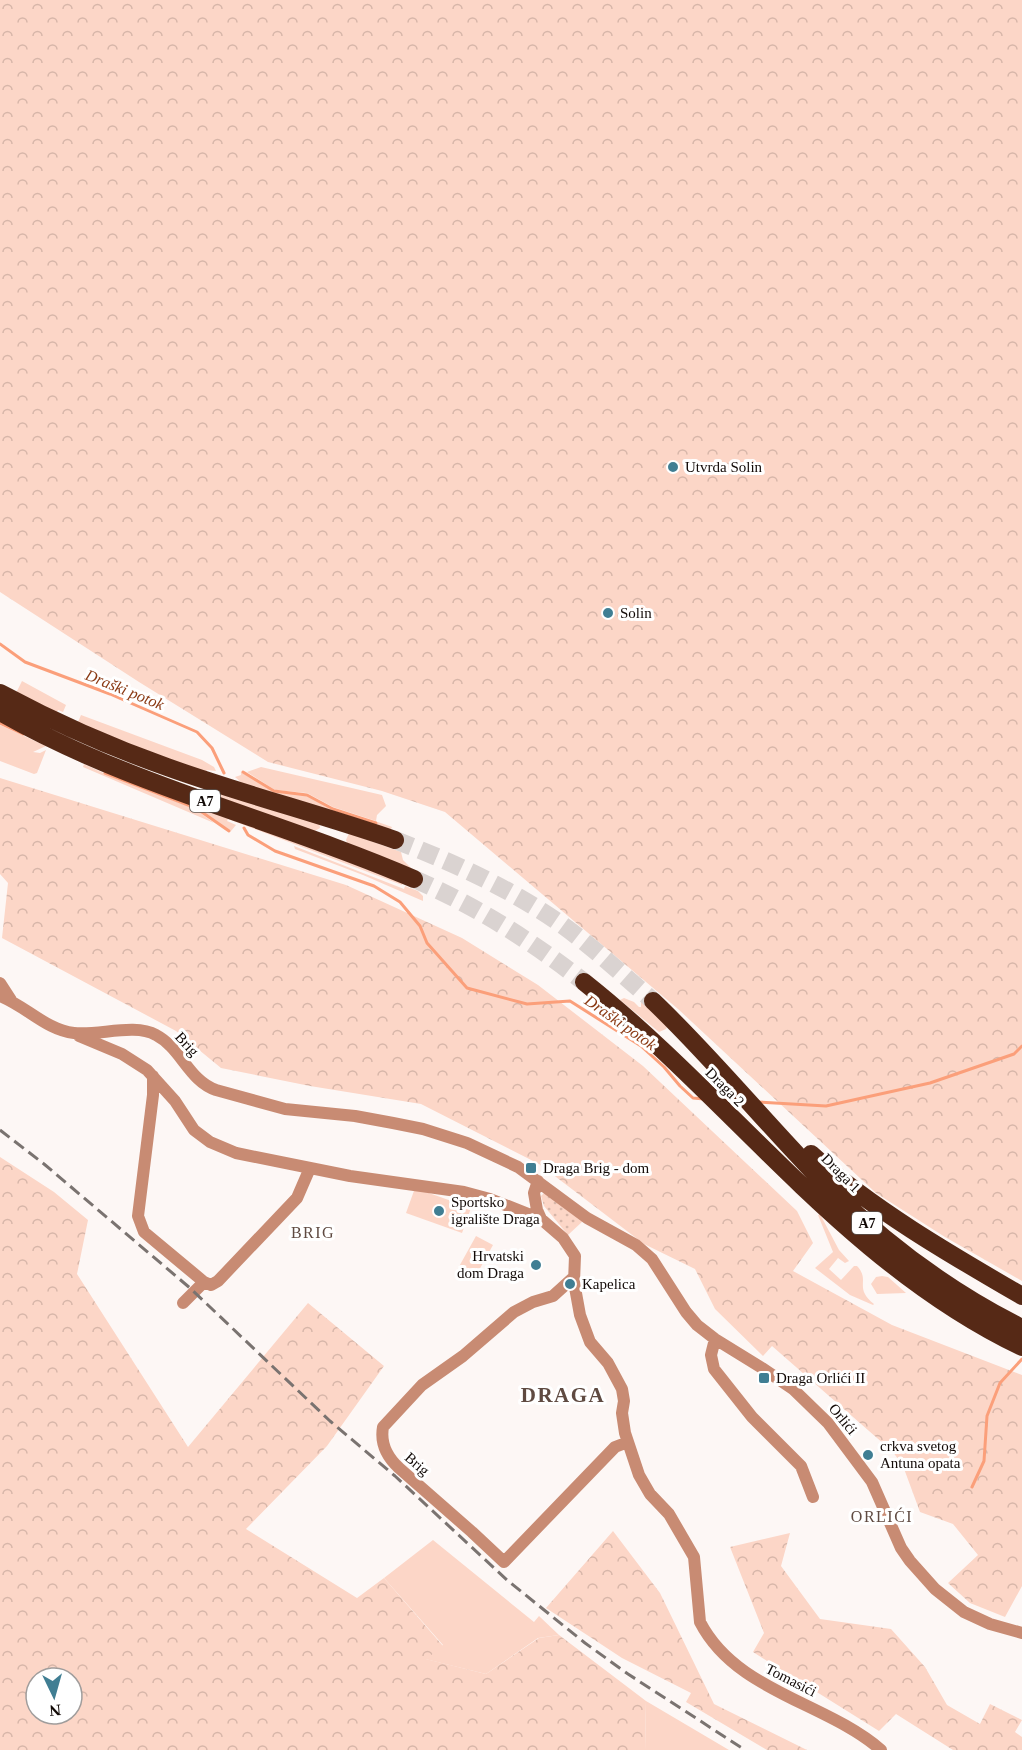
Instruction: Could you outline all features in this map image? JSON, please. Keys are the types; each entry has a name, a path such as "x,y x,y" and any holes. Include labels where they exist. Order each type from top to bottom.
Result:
{"highway":[{"name":"A7","path":"0,693 58,723 137,756 395,840"},
{"name":"A7","path":"0,712 114,766 414,879"},
{"name":"Draga 2","path":"584,981 675,1062 835,1218 913,1286"},
{"name":"A7","path":"653,1001 740,1085"},
{"path":"740,1085 835,1174 894,1217 1022,1296"},
{"name":"Draga 1","path":"740,1085 832,1190 883,1236 935,1276 1022,1328"},
{"name":"A7","path":"913,1286 1022,1347"},
{"path":"913,1286 964,1324 1022,1355"}],"street":[{"name":"Brig","path":"0,983 6,998 46,1023 122,1054 147,1070 172,1096 194,1131 210,1142 245,1155 310,1168 464,1192 490,1199 541,1219 572,1249 576,1263 574,1276 580,1315 590,1342 608,1363 622,1389 624,1425 644,1486 669,1514 694,1557 700,1622"},
{"name":"Brig","path":"76,1034 133,1030 150,1032 174,1049 206,1087 285,1109 369,1118 423,1129 475,1146 518,1167 538,1181"},
{"path":"153,1076 153,1095 138,1216 144,1232 204,1282 211,1285 218,1281 297,1198 310,1168"},
{"path":"538,1181 534,1201 541,1219"},
{"name":"Orlići","path":"538,1181 587,1218 644,1251 661,1271 686,1312 697,1324 715,1339 793,1389 828,1423 872,1482 901,1548 910,1562 935,1589 964,1612 990,1624 1022,1633"},
{"name":"Brig","path":"574,1276 553,1296 533,1302 514,1312 463,1356 414,1392 383,1427 385,1449 389,1459 504,1563 615,1447 628,1442"},
{"path":"183,1303 204,1282"},
{"path":"715,1339 711,1355 714,1369 752,1418 801,1467 813,1497"},
{"name":"Tomasići","path":"700,1622 713,1644 739,1668 868,1738 881,1750"}],"green space":[{"path":"0,0 1022,0 1022,1281 945,1237 876,1193 678,1009 445,812 382,791 268,762 0,592"},
{"path":"22,681 66,705 63,712 58,710 57,712 78,722 81,715 202,760 214,767 216,771 207,770 206,772 120,742 16,693"},
{"path":"0,725 46,746 33,752 40,753 46,750 37,773 34,774 0,761"},
{"path":"87,761 403,883 402,885 228,819 227,821 236,825 231,831 197,807"},
{"path":"84,764 195,809 214,823 83,767"},
{"path":"261,767 382,795 386,806 377,815 376,821 333,807 307,793 275,790 247,772"},
{"path":"241,772 274,792 307,795 332,810 376,825 378,822 392,827 390,831 243,784 235,777 241,775"},
{"path":"0,778 346,885 462,938 538,985 643,1066 797,1211 813,1243 793,1271 892,1325 1022,1375 1022,1586 1005,1617 970,1603 948,1583 978,1555 953,1524 920,1512 903,1466 893,1452 772,1346 763,1356 715,1309 695,1269 644,1244 539,1164 421,1104 310,1086 221,1068 176,1031 2,938 8,883 0,874"},
{"path":"208,787 319,821 320,828 313,832 209,795"},
{"path":"349,833 401,852 410,870 348,845 346,840"},
{"path":"294,846 404,889 405,886 418,891 423,896 423,901 295,849"},
{"path":"624,998 639,1007 641,1007 641,1001 668,1025 666,1029 659,1032 620,1000"},
{"path":"0,1157 54,1192 88,1220 77,1274 188,1447 308,1303 384,1366 327,1446 246,1529 357,1598 384,1578 443,1646 426,1659 486,1674 539,1638 559,1635 646,1701 645,1750 0,1750"},
{"name":"Sportsko igralište Draga","path":"415,1188 471,1208 462,1233 406,1213"},
{"path":"545,1192 583,1221 568,1235 544,1206 541,1196"},
{"path":"820,1214 839,1250 849,1261 845,1263 838,1258 829,1269 841,1280 854,1266 857,1266 863,1276 864,1293 873,1305 850,1295 815,1268 833,1252 818,1215"},
{"path":"476,1236 493,1245 473,1281 456,1272"},
{"path":"876,1277 888,1277 906,1293 877,1294 871,1284"},
{"path":"613,1531 660,1593 714,1704 807,1750 767,1750 686,1702 691,1693 622,1658 546,1608"},
{"path":"790,1533 781,1566 820,1619 891,1629 925,1667 947,1705 980,1724 990,1704 1022,1720 1015,1732 1022,1737 1022,1750 953,1750 896,1714 879,1731 753,1652 764,1633 730,1547"},
{"path":"433,1540 534,1622 539,1616 559,1635 538,1638 486,1674 425,1659 443,1645 384,1578"},
{"path":"646,1701 729,1750 645,1750"}],"waterway":[{"name":"Draški potok","path":"0,644 25,662 110,694 197,732 212,748 224,773"},
{"path":"0,723 23,734"},
{"path":"243,772 274,791 307,795 333,809 376,823"},
{"path":"105,773 196,808 229,831"},
{"name":"Draški potok","path":"244,828 248,835 275,851 374,886 400,902 420,926 427,943 467,988 527,1004 570,1001 641,1046 693,1098 704,1099"},
{"name":"Draški potok","path":"758,1102 826,1106 930,1083 1014,1054 1022,1046"},
{"name":"Draški potok","path":"725,1100 740,1101"},
{"path":"972,1487 984,1461 987,1416 1000,1383 1022,1359"}],"tunnel":[{"path":"395,840 479,876 539,909 607,960 653,1001"},
{"path":"414,879 502,925 584,982"}],"railway":[{"path":"0,1130 44,1164 190,1288 330,1421 395,1476 507,1580 585,1643 628,1674 745,1750"}],"place":[{"name":"Utvrda Solin","path":"673,467"},
{"name":"Solin","path":"608,613"},
{"name":"Draga Brig - dom","path":"531,1168"},
{"name":"Sportsko igralište Draga","path":"439,1211"},
{"name":"Hrvatski dom Draga","path":"536,1265"},
{"name":"Kapelica","path":"570,1284"},
{"name":"Draga Orlići II","path":"764,1378"},
{"name":"crkva svetog Antuna opata","path":"868,1455"}],"district":[{"name":"BRIG","path":"313,1232"},
{"name":"DRAGA","path":"563,1395"},
{"name":"ORLIĆI","path":"882,1516"}]}
